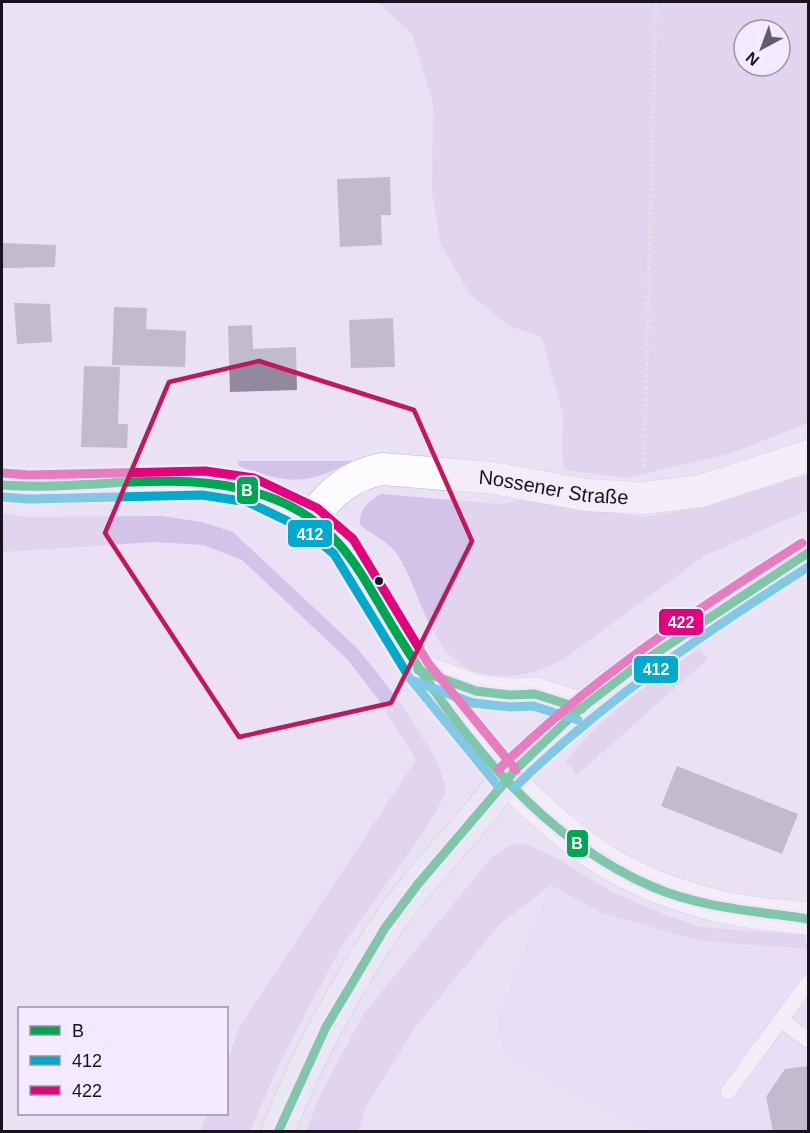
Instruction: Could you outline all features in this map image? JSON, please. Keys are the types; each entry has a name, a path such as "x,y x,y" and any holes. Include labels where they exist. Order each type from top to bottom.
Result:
{"main road":[{"path":"278,1131 308,1060 351,982 386,927 507,778 542,742 665,644 808,553"}],"street":[{"name":"Nossener Straße","path":"311,519 325,499 340,486 368,472 382,469 493,478 586,495 643,498 701,491 808,456"},
{"path":"2,485 29,487 203,483 250,490 311,519 343,546 418,670 475,742 507,778 570,839 596,858 655,888 729,908 808,919"},
{"path":"418,670 476,691 510,695 535,694 582,709"}],"lane":[{"path":"728,1092 808,982"},
{"path":"781,1020 808,1040"}],"path":[{"path":"643,498 656,2"}],"highlighted area":[{"path":"259,361 414,410 472,541 391,703 239,737 105,533 169,382"}],"shaded area":[{"path":"378,2 808,2 808,423 729,454 626,478 565,470 562,453 563,416 542,337 509,326 470,294 441,245 432,193 433,103 412,34"},
{"path":"238,461 353,461 322,475 296,480 256,472 239,466"},
{"path":"808,474 808,510 704,556 564,659 546,668 519,675 490,675 469,669 453,658 440,643 430,625 394,550 360,525 365,506 381,494 500,504 520,500 644,517 708,506"},
{"path":"2,514 30,517 162,516 202,522 233,532 358,649 400,702 436,759 445,784 445,795 423,833 340,949 281,1060 250,1131 200,1131 207,1115 228,1115 228,1059 241,1024 416,760 378,699 348,660 242,560 203,545 155,542 2,552"},
{"path":"699,648 708,659 577,775 566,761 580,744 629,700"},
{"path":"524,843 558,859 612,892 661,913 700,927 804,935 808,949 700,941 602,913 551,885 500,924 416,1026 367,1105 358,1131 306,1131 322,1091 364,1013 491,858 509,846"},
{"path":"551,885 602,913 700,941 808,949 808,1131 647,1131 527,1067 505,1051 498,1031 499,1016"}],"building":[{"path":"390,177 391,215 381,215 382,245 340,247 337,179"},
{"path":"2,243 56,245 55,267 2,268"},
{"path":"14,303 50,304 52,342 17,344"},
{"path":"114,307 147,308 146,329 186,331 185,367 112,365"},
{"path":"393,318 395,367 351,368 349,320"},
{"path":"252,325 253,349 296,347 297,390 230,392 228,326"},
{"path":"84,366 120,367 118,424 128,424 127,448 81,447"},
{"path":"677,766 798,814 782,854 661,806"},
{"path":"808,1066 808,1131 773,1131 766,1097 785,1069"}],"transit line":[{"name":"422","path":"3,473 29,475 205,471 254,478 317,508 353,539 428,663 516,770"},
{"name":"B","path":"2,485 175,481 210,483 244,489 277,500 300,512 320,525 350,558 423,675 449,712 508,782 541,814 576,842 613,867 653,887 690,900 808,919"},
{"name":"412","path":"2,497 29,499 202,495 248,502 304,529 334,554 409,677 498,786"},
{"name":"422","path":"499,769 606,676 722,594 802,543"},
{"name":"B","path":"278,1132 326,1027 385,928 418,884 517,768 574,714 638,665 808,553"},
{"name":"412","path":"515,787 584,725 656,669 808,567"},
{"name":"B","path":"418,670 476,691 510,695 535,694 582,709"},
{"name":"412","path":"414,681 473,703 510,707 533,706 578,720"}]}
